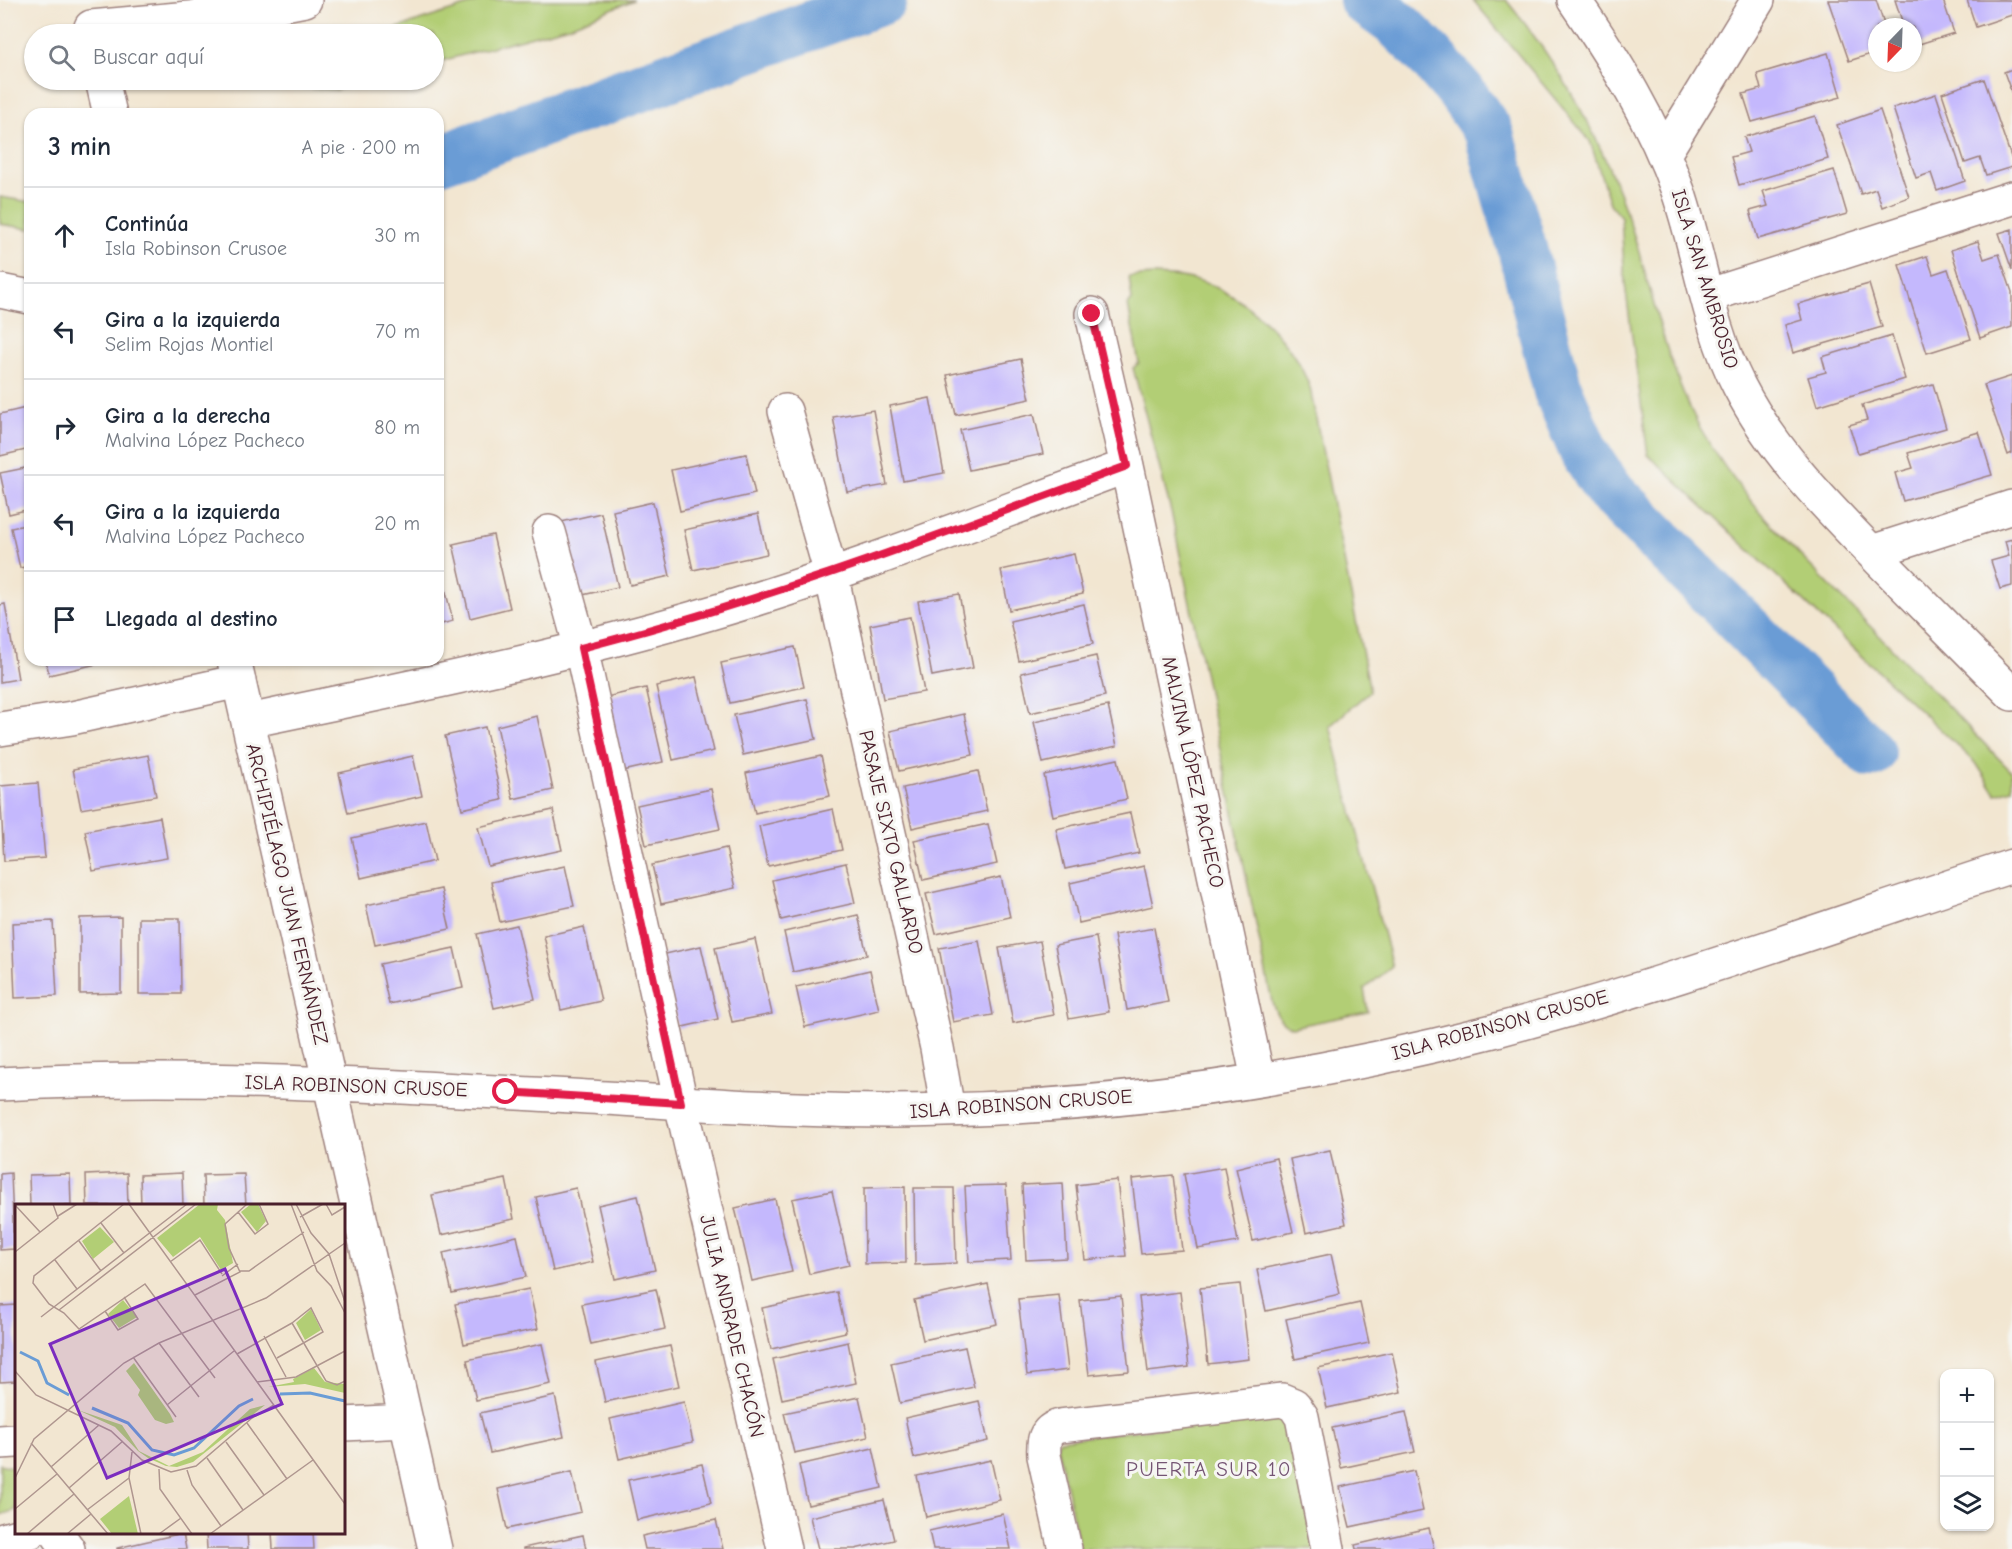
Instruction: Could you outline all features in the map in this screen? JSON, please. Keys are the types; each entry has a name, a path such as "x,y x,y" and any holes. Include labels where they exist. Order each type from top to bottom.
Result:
{"street":[{"path":"89,20 233,14 305,0"},
{"name":"ISLA SAN AMBROSIO","path":"1574,0 1635,98 1664,154 1679,193 1707,296 1737,383 1757,419 1778,451 1872,552 2012,694"},
{"path":"1664,154 1758,0"},
{"path":"104,90 109,108"},
{"path":"1707,296 2012,198"},
{"path":"0,291 24,296"},
{"name":"MALVINA LÓPEZ PACHECO","path":"1092,314 1127,466 1258,1078"},
{"name":"PASAJE SIXTO GALLARDO","path":"785,411 831,574 937,1048 948,1110"},
{"path":"248,721 581,648 716,612 831,574 1127,466"},
{"path":"1872,552 2012,507"},
{"name":"JULIA ANDRADE CHACÓN","path":"549,532 581,648 681,1103 783,1549"},
{"path":"0,729 72,718 236,670"},
{"name":"ARCHIPIÉLAGO JUAN FERNÁNDEZ","path":"236,670 435,1549"},
{"name":"ISLA ROBINSON CRUSOE","path":"0,1084 176,1080 330,1085 877,1112 948,1110 1113,1099 1258,1078 1377,1057 1492,1031 1613,996 2012,866"},
{"path":"1065,1549 1044,1456 1043,1442 1049,1430 1060,1425 1282,1400 1294,1405 1302,1417 1328,1549"},
{"path":"345,1424 406,1421"},
{"path":"0,1442 15,1441"},
{"path":"0,1541 26,1534"},
{"path":"57,1534 68,1549"}],"green space":[{"path":"484,0 634,0 569,26 444,60 444,24 410,24"},
{"path":"1473,0 1506,0 1545,51 1594,135 1631,226 1677,378 1699,426 1715,452 1750,500 1788,543 2012,772 2012,789 1996,794 1976,763 1648,455 1625,284 1621,217 1610,204 1590,141"},
{"path":"0,197 24,201 24,228 0,224"},
{"path":"1154,275 1200,281 1218,288 1251,309 1280,338 1292,354 1310,388 1370,691 1330,726 1392,967 1364,989 1368,1012 1292,1027 1281,1020 1272,1002 1171,511 1133,368 1139,363 1128,305 1132,300 1129,277"},
{"path":"1279,1413 1289,1424 1315,1549 1080,1549 1057,1445 1060,1440"},
{"path":"0,1464 15,1468 15,1510 0,1515"}],"building":[{"path":"1828,0 1876,0 1882,18 1868,18 1868,55 1849,61"},
{"path":"1895,0 1943,0 1954,33 1922,43 1922,18 1901,18"},
{"path":"1967,0 2012,0 2012,15 1976,27"},
{"path":"1828,53 1841,97 1752,122 1743,94 1761,89 1757,74"},
{"path":"2012,69 2012,94 2004,72"},
{"path":"1984,79 2012,160 2012,167 1986,175 1980,158 1965,163 1942,93"},
{"path":"1936,94 1965,181 1937,191 1931,173 1916,178 1893,108"},
{"path":"1880,110 1909,197 1882,207 1876,189 1861,194 1837,125"},
{"path":"1815,116 1828,159 1739,185 1731,157 1749,152 1744,137"},
{"path":"1834,170 1847,214 1758,239 1750,211 1768,206 1763,191"},
{"path":"2012,229 2012,270 1999,233"},
{"path":"1978,241 1984,259 1999,254 2012,292 2012,327 1980,338 1951,250"},
{"path":"1927,256 1933,274 1948,269 1971,339 1927,353 1899,265"},
{"path":"1869,284 1882,327 1793,353 1785,325 1802,320 1798,304"},
{"path":"1892,336 1905,379 1817,406 1808,377 1826,372 1822,357"},
{"path":"1021,359 1030,399 956,415 947,375"},
{"path":"2012,376 2012,453 2008,455 1984,385"},
{"path":"1933,384 1946,428 1858,453 1849,425 1867,420 1862,405"},
{"path":"930,398 944,473 903,481 890,406"},
{"path":"24,408 24,450 0,456 0,414"},
{"path":"873,410 887,485 847,492 833,417"},
{"path":"1034,414 1043,454 969,470 960,430"},
{"path":"1979,432 1992,475 1903,501 1895,473 1913,468 1908,453"},
{"path":"746,454 755,494 680,511 671,470"},
{"path":"24,468 24,510 9,514 0,473"},
{"path":"653,502 670,576 630,585 613,511"},
{"path":"601,513 618,587 578,596 561,522"},
{"path":"758,514 767,554 693,570 684,530"},
{"path":"24,525 24,567 20,568 11,528"},
{"path":"493,535 510,608 470,618 453,544"},
{"path":"2012,539 2012,586 2000,589 1991,561 2009,556 2005,541"},
{"path":"1074,554 1083,594 1009,610 1001,570"},
{"path":"444,584 453,621 444,623"},
{"path":"959,594 973,668 932,676 918,601"},
{"path":"5,604 18,679 0,682 0,605"},
{"path":"1084,604 1093,644 1019,661 1010,621"},
{"path":"910,617 924,692 883,699 870,625"},
{"path":"795,647 804,687 730,703 721,663"},
{"path":"1096,656 1105,696 1030,713 1021,673"},
{"path":"47,666 88,666 49,675"},
{"path":"696,677 714,751 673,760 656,686"},
{"path":"646,688 663,762 623,771 606,697"},
{"path":"807,699 816,739 743,755 734,715"},
{"path":"1108,706 1117,746 1043,763 1034,722"},
{"path":"964,714 973,755 899,771 890,731"},
{"path":"537,716 553,790 513,799 497,726"},
{"path":"485,727 502,800 462,809 445,736"},
{"path":"148,755 156,796 81,809 73,769"},
{"path":"413,756 422,796 348,813 339,773"},
{"path":"821,756 830,796 755,813 746,773"},
{"path":"1118,759 1127,799 1053,816 1044,775"},
{"path":"978,771 987,811 912,828 903,788"},
{"path":"38,783 45,858 4,861 0,786"},
{"path":"711,789 720,829 646,845 637,805"},
{"path":"833,809 842,850 768,866 759,826"},
{"path":"553,810 562,850 488,866 478,827"},
{"path":"1130,813 1139,853 1065,869 1056,829"},
{"path":"160,817 167,858 93,871 85,831"},
{"path":"426,821 435,861 361,878 352,838"},
{"path":"988,824 997,864 923,880 914,840"},
{"path":"726,848 735,888 661,904 652,865"},
{"path":"846,863 855,903 781,920 772,880"},
{"path":"565,866 574,906 500,922 491,882"},
{"path":"1144,866 1153,906 1079,923 1070,883"},
{"path":"1001,877 1010,917 936,934 926,894"},
{"path":"441,889 450,929 375,945 366,905"},
{"path":"858,915 867,955 793,972 784,932"},
{"path":"121,917 121,993 80,994 80,918"},
{"path":"139,918 180,918 181,994 139,994"},
{"path":"53,921 57,996 15,998 12,923"},
{"path":"517,925 535,999 494,1008 477,934"},
{"path":"584,927 601,1001 561,1010 544,936"},
{"path":"1154,928 1168,1002 1127,1010 1114,935"},
{"path":"1096,937 1109,1012 1069,1019 1055,945"},
{"path":"755,939 772,1014 732,1022 715,948"},
{"path":"979,941 993,1015 953,1022 939,948"},
{"path":"1040,941 1054,1015 1013,1023 999,948"},
{"path":"701,946 718,1019 678,1028 661,955"},
{"path":"454,948 463,988 389,1004 380,964"},
{"path":"870,970 879,1010 805,1027 796,987"},
{"path":"1330,1150 1346,1224 1306,1233 1290,1159"},
{"path":"1276,1158 1293,1232 1253,1241 1236,1168"},
{"path":"1224,1167 1238,1242 1198,1249 1184,1174"},
{"path":"11,1173 14,1249 0,1250 0,1174"},
{"path":"127,1173 128,1204 87,1204 86,1175"},
{"path":"182,1173 183,1204 141,1204 140,1175"},
{"path":"70,1174 71,1204 30,1204 29,1175"},
{"path":"244,1174 246,1204 204,1204 203,1175"},
{"path":"1173,1175 1182,1250 1141,1254 1132,1179"},
{"path":"506,1179 514,1219 441,1235 432,1195"},
{"path":"1117,1180 1126,1256 1085,1260 1076,1185"},
{"path":"1063,1183 1067,1258 1026,1260 1022,1185"},
{"path":"1006,1185 1011,1260 969,1262 965,1186"},
{"path":"905,1187 906,1263 865,1264 864,1188"},
{"path":"576,1188 593,1262 553,1271 536,1197"},
{"path":"914,1188 954,1188 956,1263 915,1265"},
{"path":"832,1191 849,1265 809,1274 792,1199"},
{"path":"638,1196 655,1270 615,1279 598,1205"},
{"path":"775,1199 792,1272 752,1281 735,1208"},
{"path":"517,1236 526,1277 452,1293 443,1253"},
{"path":"1331,1254 1340,1294 1266,1311 1257,1270"},
{"path":"988,1284 997,1324 923,1340 914,1300"},
{"path":"1240,1284 1249,1359 1208,1364 1200,1288"},
{"path":"529,1289 538,1329 464,1344 455,1304"},
{"path":"656,1289 665,1329 591,1345 582,1304"},
{"path":"837,1292 846,1332 771,1349 762,1308"},
{"path":"1180,1292 1189,1367 1148,1372 1139,1297"},
{"path":"1059,1295 1068,1370 1027,1375 1018,1299"},
{"path":"1121,1296 1129,1371 1089,1375 1080,1300"},
{"path":"1360,1303 1369,1343 1295,1359 1286,1319"},
{"path":"15,1305 15,1381 0,1382 0,1306"},
{"path":"848,1342 856,1383 782,1399 773,1359"},
{"path":"542,1344 551,1384 476,1400 467,1360"},
{"path":"670,1346 679,1386 605,1402 596,1362"},
{"path":"965,1347 974,1387 900,1403 891,1363"},
{"path":"1392,1352 1401,1392 1327,1408 1318,1368"},
{"path":"555,1396 564,1437 490,1453 480,1413"},
{"path":"859,1397 868,1437 794,1453 784,1413"},
{"path":"979,1401 988,1441 914,1458 905,1418"},
{"path":"684,1402 693,1442 619,1459 610,1419"},
{"path":"1406,1412 1415,1452 1341,1468 1332,1428"},
{"path":"873,1448 882,1488 808,1505 799,1465"},
{"path":"991,1460 1000,1500 926,1517 917,1476"},
{"path":"702,1464 711,1503 637,1520 628,1480"},
{"path":"1414,1471 1423,1511 1350,1527 1340,1487"},
{"path":"572,1472 581,1512 507,1529 498,1489"},
{"path":"884,1500 894,1540 855,1549 818,1549 810,1517"},
{"path":"1003,1514 1011,1549 933,1549 929,1531"},
{"path":"716,1520 723,1549 645,1549 642,1536"},
{"path":"1429,1528 1434,1549 1356,1549 1355,1545"},
{"path":"183,1534 186,1549 117,1549"},
{"path":"206,1534 247,1534 248,1549 207,1549"},
{"path":"272,1534 313,1534 314,1549 273,1549"},
{"path":"583,1535 586,1549 523,1549 523,1548"}],"waterway":[{"path":"444,158 882,0"},
{"path":"1364,0 1396,23 1430,56 1461,92 1488,131 1521,244 1558,391 1585,454 1609,490 1871,753"}],"district":[{"name":"PUERTA SUR 10","path":"1209,1469"}],"route":[{"path":"506,1092 681,1103 581,648 716,612 831,574 1127,466 1092,314"}]}
